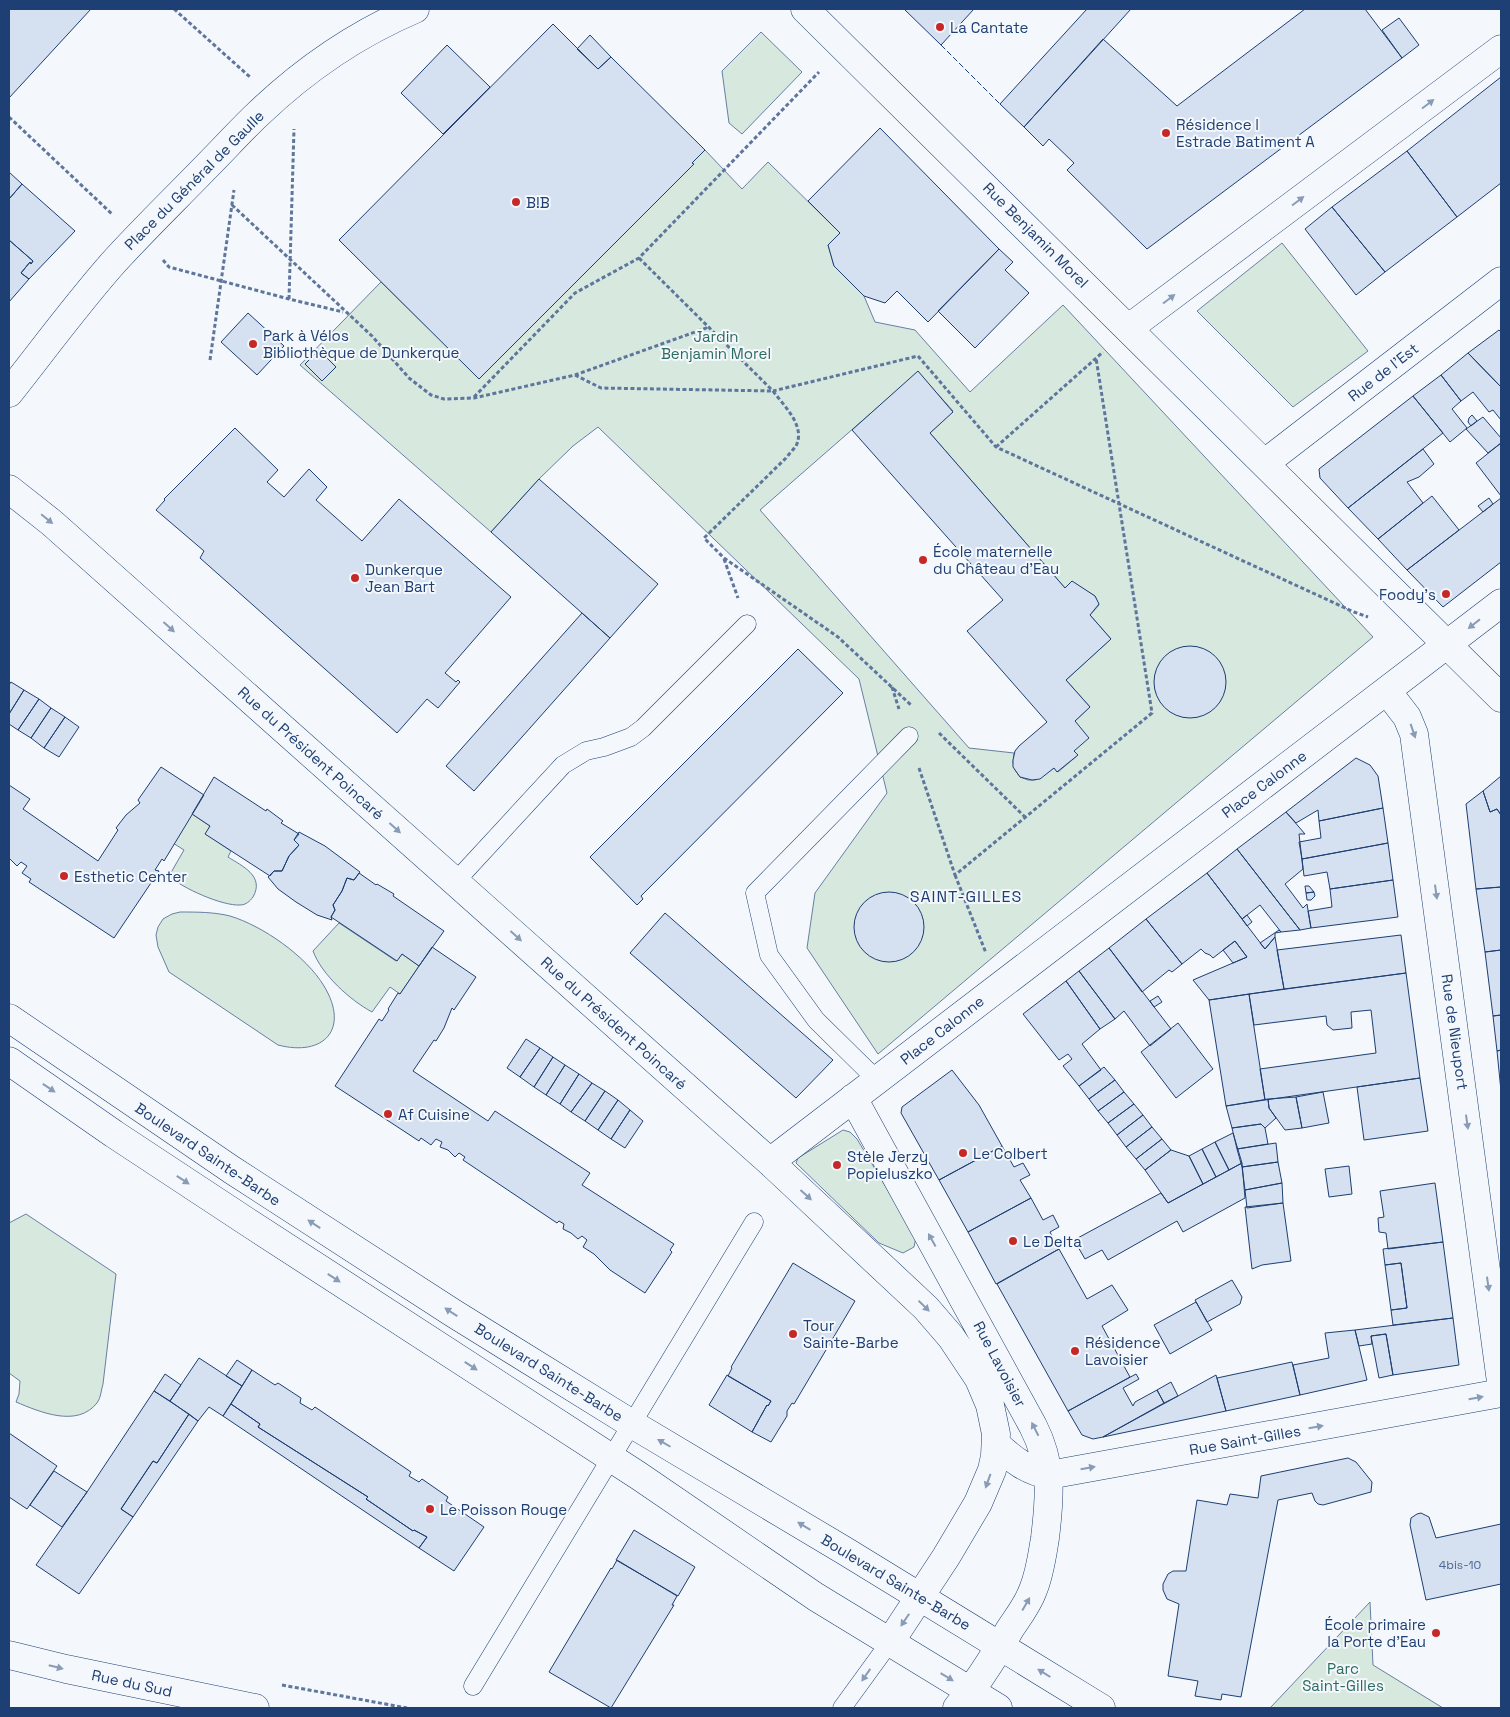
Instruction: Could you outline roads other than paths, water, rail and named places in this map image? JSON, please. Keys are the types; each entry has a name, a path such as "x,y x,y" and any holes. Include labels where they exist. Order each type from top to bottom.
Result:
{"street":[{"name":"Place du Général de Gaulle","path":"9,393 92,288 137,237 274,99 310,70 354,39 385,22 415,9"},
{"name":"Rue Benjamin Morel","path":"805,9 1265,463"},
{"path":"1130,328 1501,49"},
{"name":"Rue de l'Est","path":"1265,463 1501,281"},
{"path":"1265,463 1501,698"},
{"name":"Rue du Président Poincaré","path":"9,489 59,530 770,1162 926,1308 944,1328 970,1365 985,1392 995,1424 996,1444 992,1470 978,1503 890,1642"},
{"name":"Place Calonne","path":"770,1162 1501,603"},
{"name":"Rue de Nieuport","path":"1387,691 1407,717 1414,734 1501,1382"},
{"name":"Boulevard Sainte-Barbe","path":"9,1018 232,1170 453,1312 632,1424 920,1596 1097,1705"},
{"path":"9,1061 114,1134 246,1221 612,1457 816,1597 890,1642 964,1700 998,1708"},
{"name":"Rue Lavoisier","path":"853,1098 1034,1426 1043,1449 1049,1475 1050,1495 1039,1573 1026,1603 1001,1646"},
{"name":"Rue Saint-Gilles","path":"996,1444 1023,1466 1041,1474 1049,1475 1501,1393"},
{"path":"964,1700 1001,1646"},
{"name":"Rue du Sud","path":"9,1655 84,1673 255,1708"}],"lane":[{"path":"455,882 562,764 586,751 631,737 643,728 747,624"},
{"path":"877,1080 816,1020 769,955 755,893 908,736"},
{"path":"473,1686 754,1222"},
{"path":"842,1708 890,1642"}],"place":[{"name":"La Cantate","path":"940,27"},
{"name":"Résidence l Estrade Batiment A","path":"1166,133"},
{"name":"B!B","path":"516,202"},
{"name":"Park à Vélos Bibliothèque de Dunkerque","path":"253,344"},
{"name":"École maternelle du Château d'Eau","path":"923,560"},
{"name":"Dunkerque Jean Bart","path":"355,578"},
{"name":"Foody's","path":"1446,594"},
{"name":"Esthetic Center","path":"64,876"},
{"name":"Af Cuisine","path":"388,1114"},
{"name":"Le Colbert","path":"963,1153"},
{"name":"Stèle Jerzy Popieluszko","path":"837,1165"},
{"name":"Le Delta","path":"1013,1241"},
{"name":"Tour Sainte-Barbe","path":"793,1334"},
{"name":"Résidence Lavoisier","path":"1075,1351"},
{"name":"Le Poisson Rouge","path":"430,1509"},
{"name":"École primaire la Porte d'Eau","path":"1436,1633"}],"district":[{"name":"SAINT-GILLES","path":"966,896"}],"park label":[{"name":"Jardin Benjamin Morel","path":"716,344"},
{"name":"Parc Saint-Gilles","path":"1343,1676"}]}
